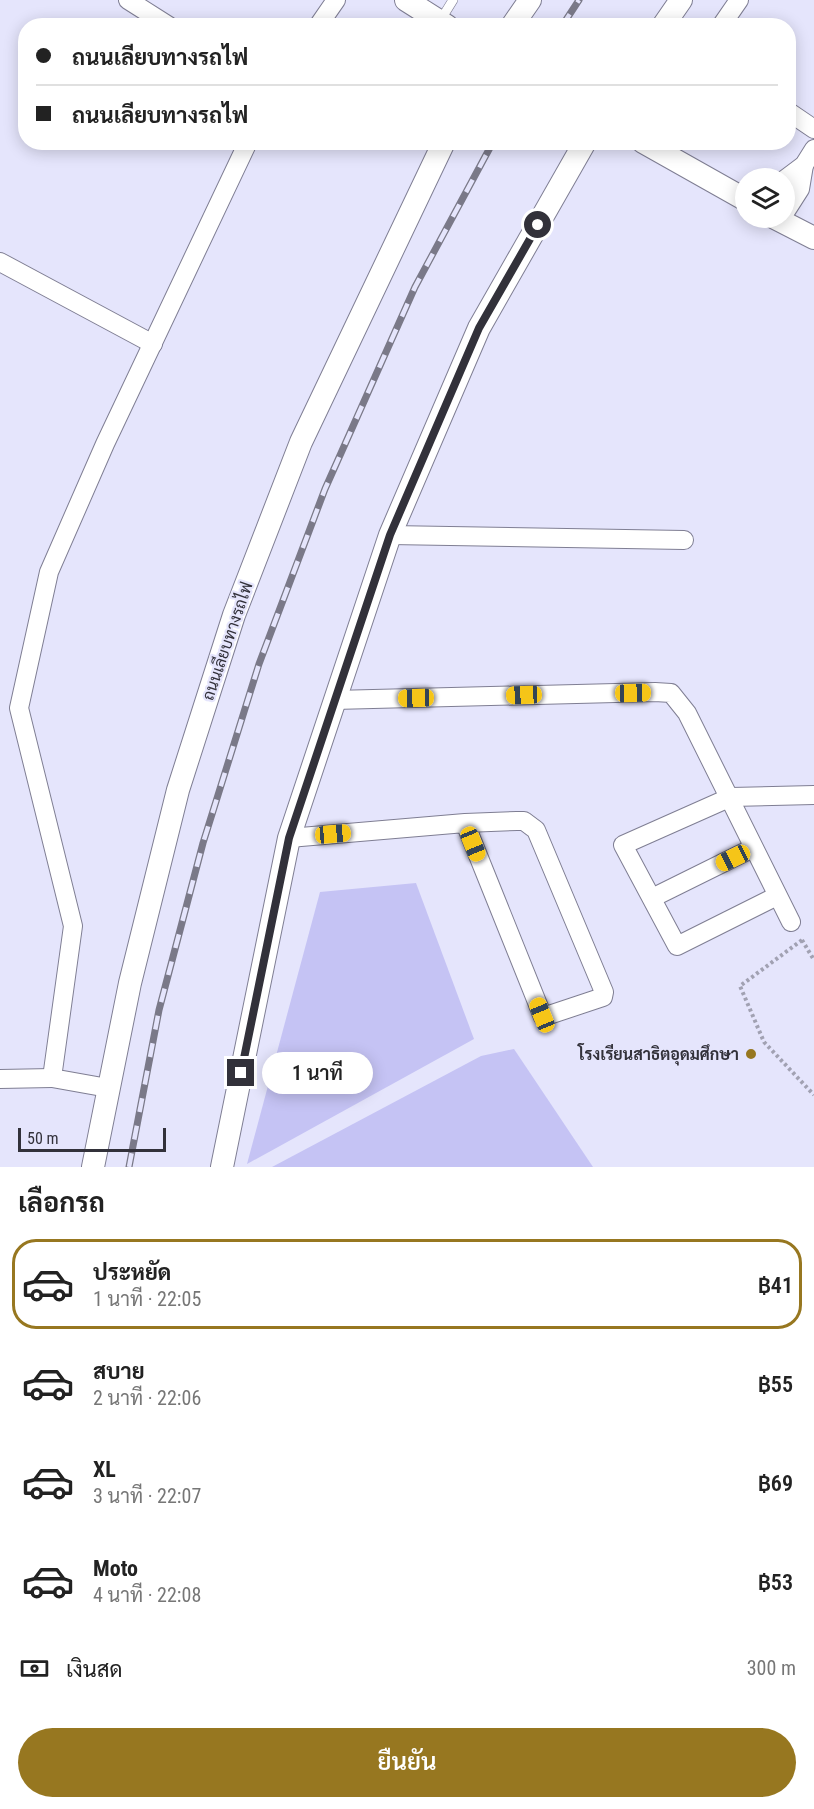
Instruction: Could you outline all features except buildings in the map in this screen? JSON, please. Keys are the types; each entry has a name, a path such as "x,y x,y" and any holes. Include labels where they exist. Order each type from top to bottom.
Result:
{"street":[{"path":"128,0 156,18"},
{"path":"324,18 336,0"},
{"path":"406,0 436,18"},
{"path":"518,18 530,0"},
{"path":"669,18 681,0"},
{"path":"727,18 739,0"},
{"path":"796,117 814,129"},
{"path":"52,1078 73,926 18,708 49,572 105,444 244,150"},
{"name":"ถนนเลียบทางรถไฟ","path":"93,1167 130,983 178,790 234,615 301,442 440,150"},
{"path":"222,1167 289,838 390,535 479,328 580,150"},
{"path":"657,150 735,194"},
{"path":"795,172 804,165 814,150"},
{"path":"795,197 800,189 804,165"},
{"path":"795,226 814,238"},
{"path":"0,262 153,344"},
{"path":"390,535 684,540"},
{"path":"334,700 671,693 687,712 791,922"},
{"path":"777,896 676,946 623,844 731,797 814,795"},
{"path":"289,838 465,822 524,821 536,830 604,992 603,997 543,1017 465,822"},
{"path":"652,898 753,848"},
{"path":"0,1079 52,1078 108,1088"}],"lane":[{"path":"446,18 453,0"}],"path":[{"path":"814,960 802,940 740,986 764,1041 814,1095"}],"shaded area":[{"path":"416,883 474,1039 247,1164 320,892"},
{"path":"514,1049 593,1167 272,1167 481,1056"}],"railway":[{"path":"567,18 579,0"},
{"path":"129,1167 159,1010 203,843 259,664 325,489 415,287 489,150"}],"place":[{"name":"โรงเรียนสาธิตอุดมศึกษา","path":"751,1054"}],"route":[{"path":"241,1073 289,838 390,535 479,328 538,225"}]}
